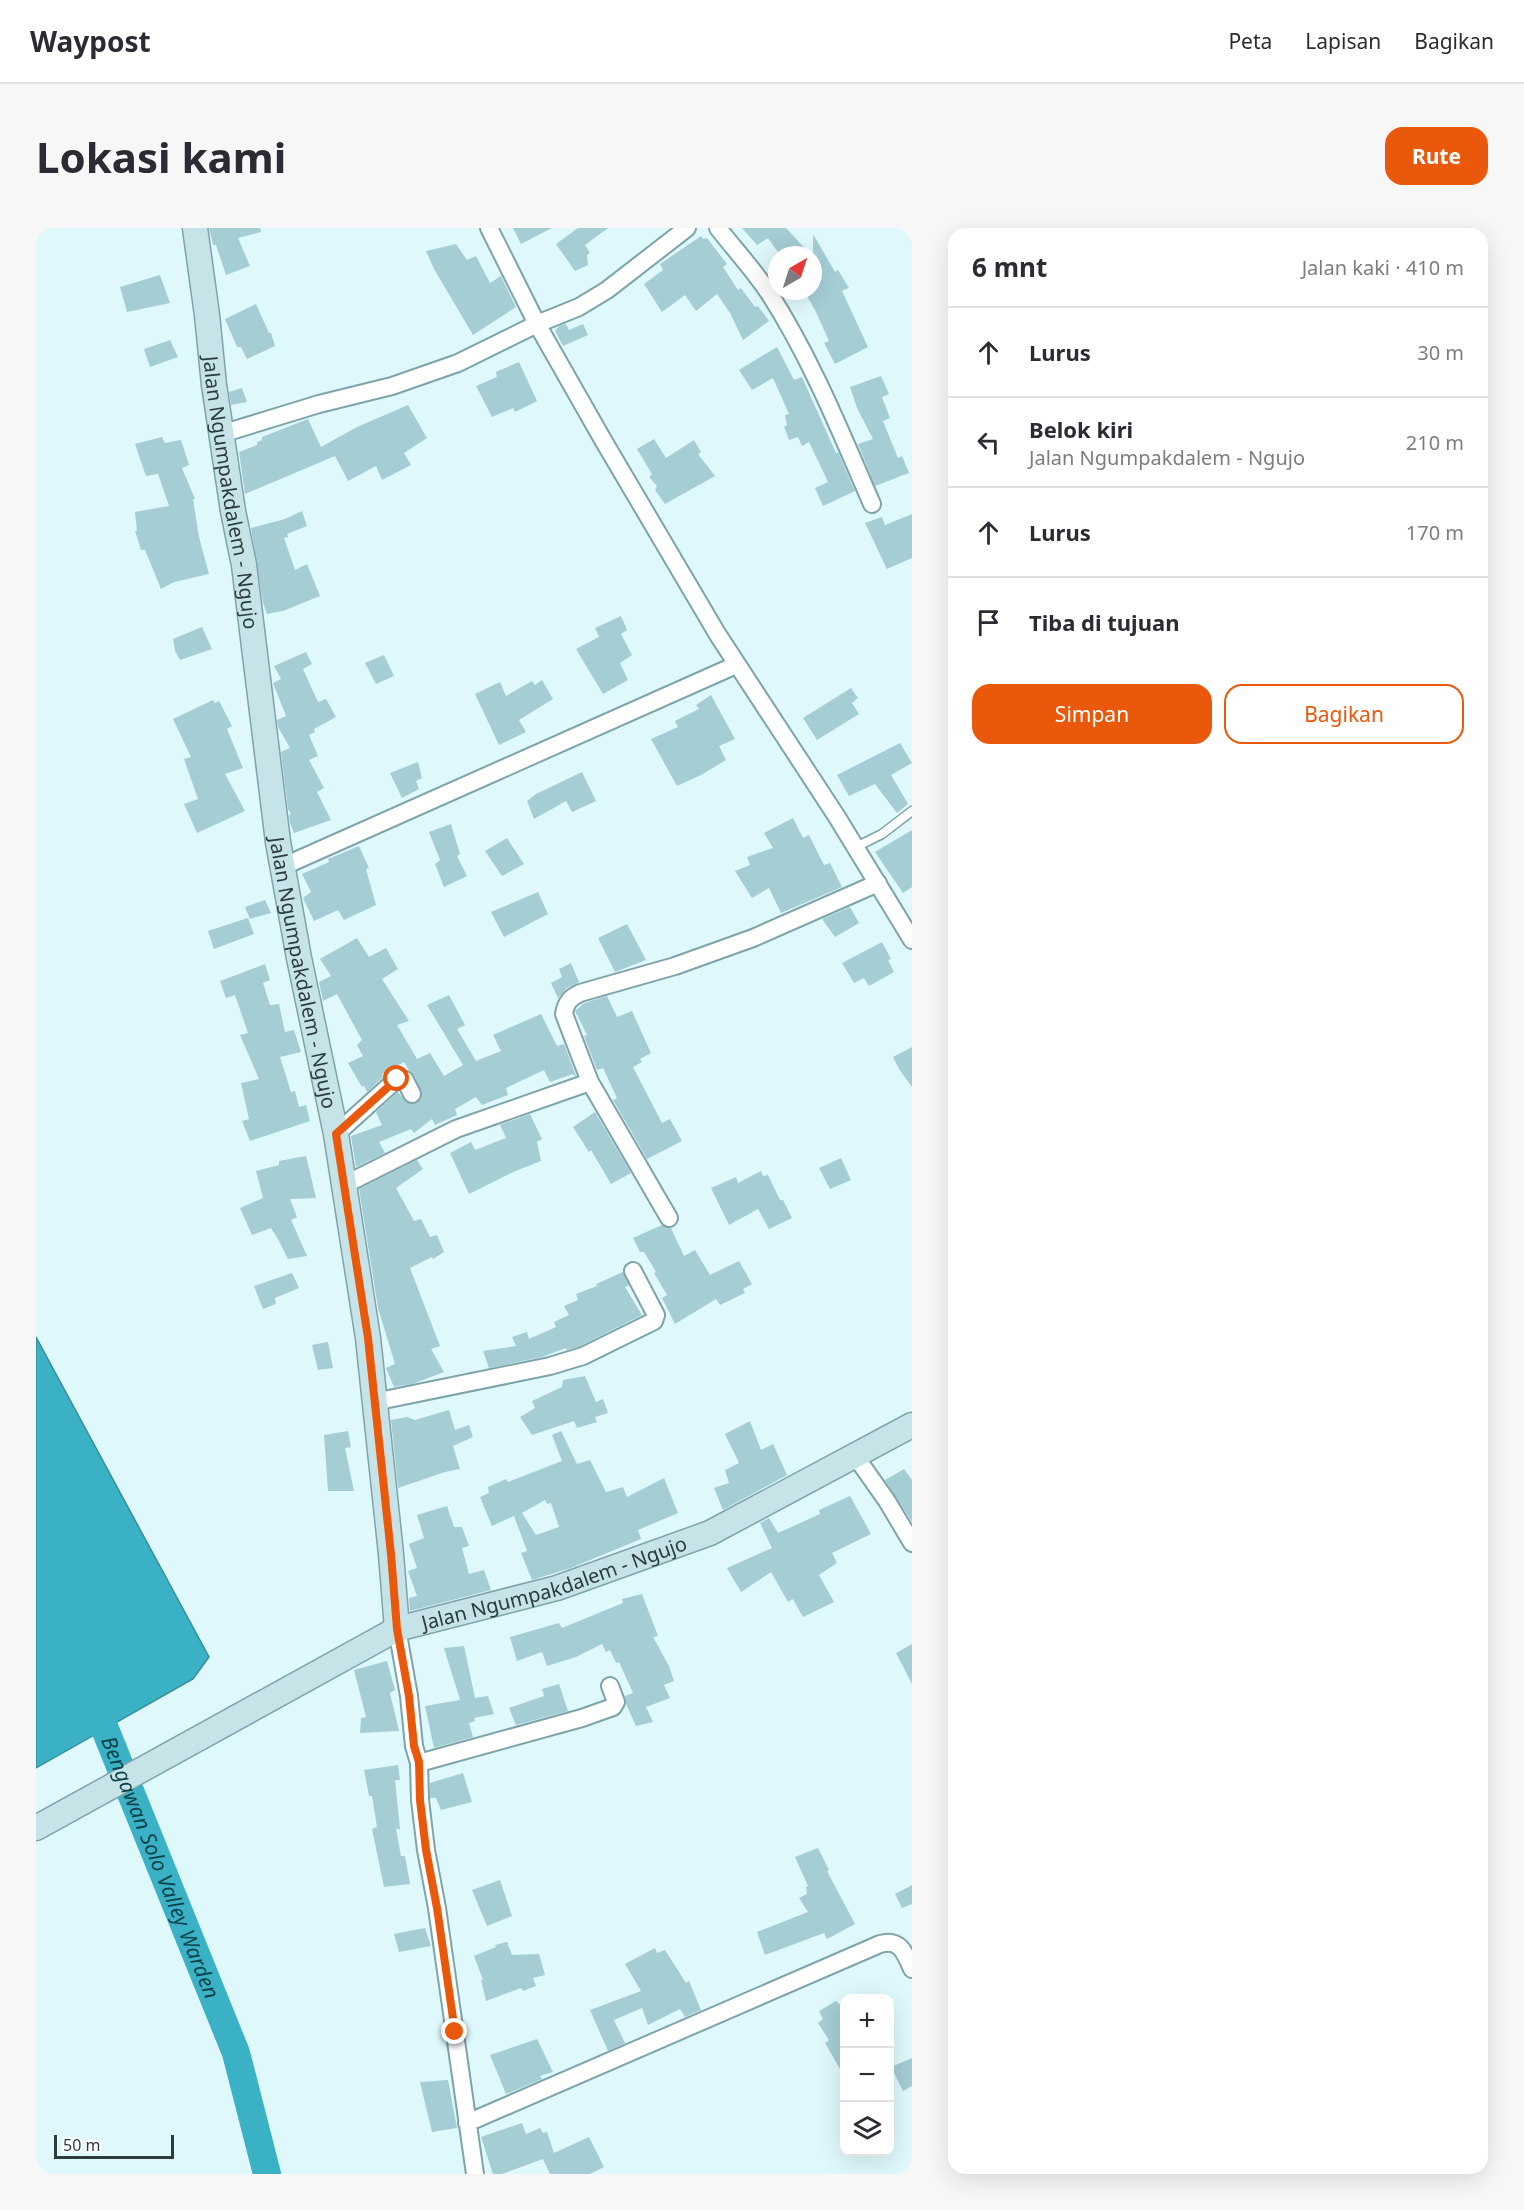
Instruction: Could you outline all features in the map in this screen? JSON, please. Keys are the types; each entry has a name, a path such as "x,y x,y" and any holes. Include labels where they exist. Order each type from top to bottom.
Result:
{"street":[{"name":"Jalan Ngumpakdalem - Ngujo","path":"195,228 221,435 244,566 270,786 299,958 336,1134 368,1338 397,1629 557,1588 710,1533 856,1457 912,1425"},
{"path":"489,228 537,324 736,665 856,847 912,940"},
{"path":"221,435 319,404 403,382 458,363 537,324 570,311 607,290 687,228"},
{"path":"718,228 759,279 819,381 872,504"},
{"path":"284,866 736,665"},
{"path":"669,1218 590,1082 564,1014 565,1005 580,993 675,966 753,938 878,883"},
{"path":"336,1134 397,1079 405,1080 412,1094"},
{"path":"344,1185 456,1129 590,1082"},
{"path":"374,1402 550,1366 583,1356 629,1334 654,1321 656,1315 633,1271"},
{"path":"856,1457 887,1501 912,1543"},
{"path":"36,1828 397,1629 409,1696 414,1746 419,1762 420,1800 426,1850 437,1908 475,2174"},
{"path":"419,1762 582,1718 613,1707 616,1702 610,1686"},
{"path":"467,2123 888,1941 903,1949 912,1969"}],"lane":[{"path":"856,847 882,834 912,811"}],"water":[{"path":"36,1337 209,1657 193,1679 36,1768"}],"building":[{"path":"209,228 260,228 261,232 238,238 250,266 226,275 216,245 213,245"},
{"path":"513,228 552,228 521,244"},
{"path":"578,228 608,228 585,245 590,253 587,255 588,265 575,271 556,244"},
{"path":"742,228 786,228 803,246 774,246 768,238 757,245"},
{"path":"813,234 820,246 813,246"},
{"path":"701,236 703,239 707,238 727,264 723,267 738,290 741,288 769,321 743,340 730,313 717,294 696,311 685,295 662,312 644,284 663,270 660,264"},
{"path":"456,244 467,260 476,256 490,283 501,276 516,307 473,335 434,269 426,251"},
{"path":"822,250 835,272 838,270 849,288 842,291 868,347 835,364 824,343 829,341 809,300 822,300"},
{"path":"160,275 170,303 127,312 120,287"},
{"path":"256,304 275,346 247,359 241,347 237,347 225,319"},
{"path":"566,324 569,330 583,324 588,335 563,346 555,331 559,326"},
{"path":"170,340 178,357 150,367 144,349"},
{"path":"777,347 794,380 802,377 855,491 823,506 815,488 828,482 809,442 802,446 798,437 789,440 784,426 787,426 785,415 789,414 773,378 752,390 739,370"},
{"path":"519,362 537,401 515,412 513,408 492,417 476,386 497,377 496,372"},
{"path":"881,376 889,394 882,397 890,418 883,421 898,458 902,456 909,473 875,486 858,444 873,439 857,408 850,387"},
{"path":"242,388 247,402 231,405 229,392"},
{"path":"408,405 427,438 404,453 411,465 382,480 376,466 348,481 335,456 245,494 239,452 257,445 262,437 308,419 321,447 357,427"},
{"path":"162,437 165,443 181,440 189,465 182,468 195,499 193,499 199,537 209,574 174,582 161,589 145,550 141,550 135,531 137,531 135,512 169,506 158,474 146,476 135,444"},
{"path":"654,439 666,458 694,440 701,452 698,454 715,476 665,504 655,490 657,486 649,477 652,474 637,449"},
{"path":"302,511 307,526 287,534 288,537 284,538 295,570 307,564 320,596 283,611 267,614 263,603 251,528 285,519"},
{"path":"912,514 912,558 887,569 865,523 882,517 885,525"},
{"path":"621,616 627,630 621,634 632,655 620,663 628,680 603,694 576,649 599,637 595,628"},
{"path":"202,627 212,649 180,660 175,651 173,639"},
{"path":"306,652 312,664 303,669 318,702 326,699 336,717 314,729 315,732 309,735 318,756 309,760 324,788 317,792 331,820 294,833 290,823 289,815 291,814 288,809 281,752 290,748 278,727 277,720 286,716 273,683 281,679 274,666"},
{"path":"384,655 394,676 376,684 365,663"},
{"path":"542,680 553,699 519,720 526,732 499,745 475,694 500,682 506,696 532,681 535,685"},
{"path":"851,688 858,698 852,703 859,714 817,740 803,718"},
{"path":"711,695 735,739 719,746 726,760 677,786 651,739 678,727 675,721 699,709 696,705"},
{"path":"213,700 215,703 219,701 232,726 227,729 243,768 225,774 245,811 197,833 184,804 198,799 184,759 191,757 173,719"},
{"path":"900,743 912,763 891,775 908,804 897,813 875,784 849,796 837,775"},
{"path":"418,762 422,778 416,781 419,789 402,798 390,773"},
{"path":"582,772 596,801 572,812 566,801 534,819 527,801 536,794"},
{"path":"793,818 803,838 809,835 824,865 830,863 842,887 781,913 769,888 752,898 735,871 750,865 747,857 773,848 764,833"},
{"path":"451,824 460,854 457,856 467,876 444,887 435,864 440,860 429,832"},
{"path":"912,830 912,887 903,893 875,852"},
{"path":"507,838 524,864 502,876 485,851"},
{"path":"359,846 369,868 366,869 376,905 344,920 338,910 314,921 303,898 311,892 302,874 329,862 328,859"},
{"path":"538,892 548,914 504,937 491,912"},
{"path":"265,900 271,913 250,919 245,907"},
{"path":"850,907 859,923 835,937 822,919"},
{"path":"248,918 254,934 214,949 208,931"},
{"path":"627,924 646,960 615,972 598,938"},
{"path":"357,938 369,957 386,948 398,969 382,979 409,1021 397,1025 417,1059 430,1053 444,1076 463,1065 427,1005 449,995 465,1025 457,1029 476,1061 501,1051 493,1035 541,1014 557,1046 564,1044 576,1076 573,1074 550,1082 544,1070 506,1088 508,1095 482,1105 476,1097 455,1109 457,1115 435,1125 432,1119 414,1133 411,1129 379,1142 385,1153 356,1167 351,1136 382,1125 376,1112 398,1092 406,1102 411,1104 420,1100 422,1094 414,1075 404,1062 382,1074 383,1077 367,1092 348,1063 363,1056 357,1045 362,1040 337,994 323,1001 319,982 331,976 320,959"},
{"path":"882,942 891,959 888,960 894,972 869,986 864,978 854,983 842,963"},
{"path":"571,963 579,982 567,988 558,998 551,983 562,977 559,969"},
{"path":"265,964 270,980 263,983 270,1005 279,1004 285,1032 294,1030 301,1052 280,1057 291,1092 295,1091 299,1107 306,1105 310,1121 250,1141 242,1121 249,1119 241,1083 259,1079 240,1035 248,1033 235,995 226,998 220,981"},
{"path":"607,996 617,1017 632,1011 651,1053 640,1059 642,1062 633,1067 662,1123 670,1119 682,1141 647,1159 613,1100 617,1098 603,1068 597,1070 584,1036 587,1035 575,1011 584,1003"},
{"path":"912,1047 912,1087 893,1057"},
{"path":"595,1112 631,1173 611,1184 591,1150 589,1152 573,1127"},
{"path":"530,1114 542,1139 537,1142 541,1161 469,1194 450,1153 471,1142 475,1150 506,1138 500,1125"},
{"path":"306,1156 316,1198 290,1199 297,1217 291,1220 307,1256 288,1259 271,1228 252,1235 240,1208 263,1198 256,1171 279,1165 279,1161"},
{"path":"841,1158 851,1180 830,1189 819,1168"},
{"path":"417,1160 423,1169 396,1188 414,1221 421,1219 430,1237 437,1235 444,1252 410,1268 440,1346 431,1349 444,1372 412,1384 394,1387 386,1368 395,1364 378,1308 359,1189"},
{"path":"761,1171 763,1176 768,1175 792,1218 769,1229 758,1209 729,1225 711,1188 736,1177 738,1183"},
{"path":"662,1225 671,1228 684,1256 695,1250 710,1275 739,1261 752,1284 743,1289 745,1293 720,1305 716,1299 675,1324 662,1298 667,1295 654,1273 656,1272 644,1252 640,1252 633,1238"},
{"path":"623,1272 629,1285 625,1287 642,1315 578,1347 489,1368 483,1351 516,1346 512,1337 527,1332 529,1339 556,1327 554,1322 569,1315 564,1306 578,1300 576,1294"},
{"path":"292,1273 299,1288 275,1298 276,1304 263,1309 254,1286"},
{"path":"328,1342 333,1368 318,1370 312,1345"},
{"path":"585,1376 596,1402 603,1399 608,1413 595,1417 597,1422 577,1428 574,1421 532,1435 520,1417 535,1408 532,1401 562,1387 563,1380"},
{"path":"449,1410 455,1430 469,1425 473,1437 453,1446 460,1469 398,1488 391,1420 407,1417 415,1420"},
{"path":"750,1421 761,1450 773,1444 787,1475 723,1510 714,1488 729,1483 725,1470 739,1463 725,1434"},
{"path":"348,1431 351,1447 345,1448 354,1491 328,1491 324,1435"},
{"path":"561,1431 577,1464 590,1460 606,1492 623,1487 627,1497 664,1478 678,1513 638,1530 641,1539 571,1568 532,1580 521,1553 527,1551 514,1516 492,1526 480,1497 489,1493 488,1487 506,1479 508,1482 562,1461 552,1435","holes":["545,1500 547,1504 551,1503 559,1527 536,1535 522,1513"]},
{"path":"904,1469 912,1480 912,1522 885,1480"},
{"path":"850,1496 871,1534 832,1553 837,1563 819,1575 834,1602 803,1617 793,1599 788,1602 771,1572 741,1592 727,1568 772,1548 760,1523 769,1518 778,1533 820,1514 819,1510"},
{"path":"447,1506 454,1527 462,1527 469,1546 462,1548 469,1574 484,1570 491,1590 410,1611 409,1598 417,1596 408,1571 417,1568 409,1544 424,1538 417,1515"},
{"path":"642,1594 658,1636 653,1637 669,1666 674,1681 664,1685 670,1698 646,1707 653,1722 636,1726 626,1704 625,1696 633,1693 619,1662 616,1663 610,1650 606,1652 602,1644 576,1657 547,1666 542,1652 517,1661 510,1637 559,1623 562,1628 623,1603 622,1599"},
{"path":"912,1644 912,1684 896,1653"},
{"path":"464,1646 475,1698 488,1696 494,1714 474,1718 475,1721 469,1723 473,1737 434,1748 425,1706 460,1700 444,1648"},
{"path":"387,1661 395,1690 390,1693 399,1731 360,1733 361,1718 366,1717 354,1670"},
{"path":"559,1684 568,1711 516,1725 509,1708 544,1696 542,1689"},
{"path":"398,1765 400,1780 395,1780 400,1829 396,1829 401,1856 405,1856 410,1884 384,1887 372,1829 377,1827 372,1796 369,1796 364,1770"},
{"path":"463,1773 472,1802 441,1810 436,1798 430,1798 430,1783"},
{"path":"818,1848 829,1870 827,1871 855,1924 827,1939 824,1933 765,1955 757,1932 808,1912 799,1898 807,1894 806,1887 808,1886 795,1857"},
{"path":"500,1880 512,1916 487,1926 472,1890"},
{"path":"912,1885 912,1904 902,1908 895,1894"},
{"path":"425,1928 431,1946 399,1952 394,1934"},
{"path":"507,1942 512,1955 539,1954 545,1975 533,1978 536,1986 523,1991 521,1988 486,2001 481,1980 483,1980 474,1956 496,1947 495,1945"},
{"path":"655,1948 657,1953 665,1950 686,1983 689,1981 701,2010 685,2017 680,2009 648,2025 642,2008 614,2020 625,2043 608,2051 590,2010 641,1991 625,1964"},
{"path":"836,2001 840,2004 840,2069 825,2043 829,2040 818,2023 823,2019 819,2011"},
{"path":"537,2039 553,2072 540,2076 542,2079 506,2094 490,2055"},
{"path":"912,2058 912,2086 903,2091 894,2073 894,2066"},
{"path":"448,2080 457,2128 432,2132 420,2082"},
{"path":"522,2123 526,2134 540,2128 543,2133 547,2132 554,2153 589,2137 604,2167 590,2174 550,2174 543,2159 502,2174 493,2174 481,2137"}],"waterway":[{"name":"Bengawan Solo Valley Warden","path":"90,1692 236,2053 267,2174"}],"route":[{"path":"397,1079 336,1134 368,1338 397,1629 409,1696 414,1746 419,1762 420,1800 426,1850 455,2032"}]}
